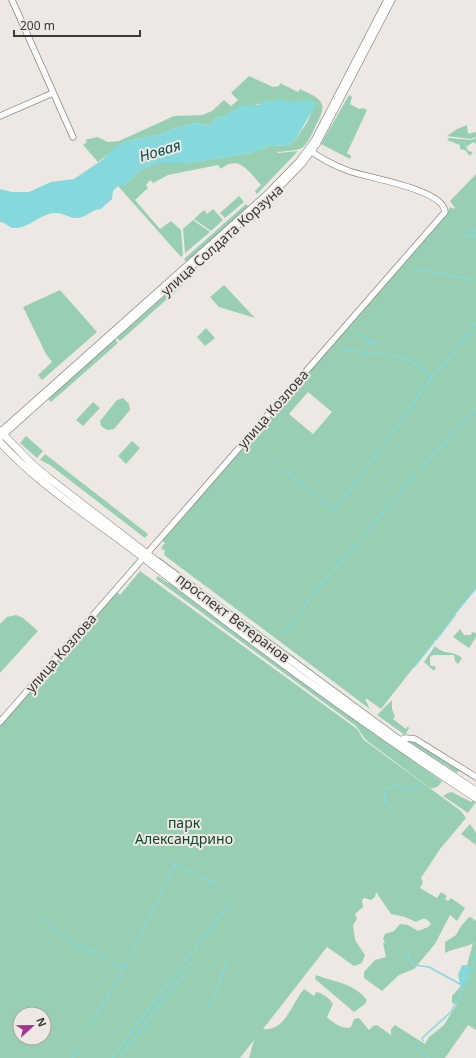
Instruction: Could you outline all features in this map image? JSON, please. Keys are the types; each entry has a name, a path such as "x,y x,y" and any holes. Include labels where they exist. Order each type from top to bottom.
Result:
{"main road":[{"name":"проспект Ветеранов","path":"1,435 50,479 145,556 407,753 476,798"},
{"name":"проспект Ветеранов","path":"145,556 399,740 476,791"}],"street":[{"path":"12,0 73,137"},
{"name":"улица Солдата Корзуна","path":"310,151 387,0"},
{"name":"улица Солдата Корзуна","path":"1,435 268,193 310,151 392,0"},
{"path":"0,116 53,92"},
{"name":"улица Козлова","path":"0,722 445,212 445,207 434,198 405,185 349,171 310,151"},
{"path":"399,740 406,738 415,739 476,777"}],"green space":[{"path":"249,76 273,87 279,86 280,83 298,92 300,89 319,99 322,112 310,138 302,148 277,152 298,151 257,194 255,191 261,185 243,166 233,163 221,169 218,165 168,175 153,183 150,180 146,185 148,188 135,200 160,229 171,221 181,230 183,255 181,257 118,186 124,186 141,170 156,163 188,163 251,153 271,145 287,146 295,140 306,124 311,114 310,101 270,101 233,111 223,117 216,118 213,123 209,125 195,123 160,134 124,142 98,162 83,145 87,142 85,140 97,137 108,142 119,141 174,116 202,115 212,111 224,100 231,106 238,100 231,93"},
{"path":"349,95 352,97 350,104 359,109 363,108 367,110 347,153 351,156 350,159 321,144"},
{"path":"467,125 468,134 476,132 476,137 471,139 447,136 457,129"},
{"path":"449,138 471,140 476,138 476,144 473,142 468,146 461,145 466,146 468,151 473,152 470,156 465,150 460,149 460,145 447,140"},
{"path":"476,174 476,588 381,709 365,699 370,709 164,555 165,551 161,548 165,543 161,540 446,215 450,207 455,208 450,201","holes":["308,392 332,412 313,434 289,414"]},
{"path":"239,196 244,202 225,218 220,213"},
{"path":"246,204 249,207 186,262 184,259"},
{"path":"213,209 223,220 211,231 194,219 204,210 207,214"},
{"path":"193,220 210,232 185,253 183,229"},
{"path":"180,282 183,285 120,341 117,338"},
{"path":"224,285 255,318 219,307 210,297"},
{"path":"60,290 97,332 42,380 38,375 52,362 46,354 23,307"},
{"path":"206,328 215,338 205,346 197,337"},
{"path":"115,339 118,343 51,402 48,399"},
{"path":"123,398 129,404 130,410 114,429 107,430 101,426 100,421 117,400"},
{"path":"93,402 100,408 83,426 76,420"},
{"path":"26,436 43,451 37,458 20,443"},
{"path":"132,441 140,448 126,464 118,456"},
{"path":"45,454 148,534 145,538 50,465 40,460"},
{"path":"159,557 402,737 158,559"},
{"name":"парк Александрино","path":"140,571 357,729 364,740 461,811 466,818 440,849 421,878 423,882 420,888 437,898 441,892 447,896 445,899 448,901 451,898 465,908 457,921 450,915 435,944 414,969 399,975 382,991 364,978 364,972 375,960 386,957 383,943 385,943 383,939 385,934 394,931 400,924 408,925 418,931 428,927 431,924 426,919 416,922 405,917 391,914 376,892 375,897 371,900 364,898 362,900 363,907 355,914 357,919 353,925 355,940 365,955 362,963 354,966 327,947 263,1029 271,1029 277,1026 287,1015 304,989 314,996 316,992 326,996 330,1000 333,1004 327,1017 338,1025 345,1028 351,1027 354,1019 359,1018 369,1030 373,1026 377,1025 391,1035 391,1029 395,1025 425,1044 429,1037 444,1025 457,1004 452,1003 452,996 463,984 469,973 470,968 467,965 473,943 445,953 445,942 456,935 461,926 469,917 475,921 476,919 476,1030 468,1025 445,1058 249,1058 254,1040 240,1058 0,1058 0,726 117,592 120,595"},
{"path":"158,576 168,583 169,582 361,724 442,781 441,783 436,788 430,788 366,740 356,726 156,579"},
{"path":"16,615 23,618 38,631 0,673 0,624 7,617"},
{"path":"460,629 464,635 471,635 472,632 476,633 476,637 469,648 453,637"},
{"path":"435,646 441,651 455,654 462,658 458,664 455,661 454,655 433,655 430,657 430,665 436,667 434,671 424,662"},
{"path":"392,700 392,709 395,716 393,719 406,729 408,726 409,728 405,735 377,715"},
{"path":"406,741 413,741 460,769 457,773 432,757 431,759"},
{"path":"452,792 471,802 473,800 476,802 468,813 443,796"},
{"path":"470,824 476,833 476,845 461,834"},
{"path":"316,975 350,986 362,994 367,1000 365,1004 354,1012 315,979"}],"water":[{"name":"Новая","path":"279,100 293,102 306,100 317,103 295,140 287,146 271,145 251,153 188,163 156,163 141,170 124,186 118,186 113,191 112,199 101,209 95,210 84,216 72,218 54,213 19,228 10,227 0,222 0,189 12,192 29,192 51,182 74,179 102,160 113,149 124,142 160,134 194,123 209,125 213,123 216,118 223,117 242,105 258,105 263,102"},
{"path":"462,965 467,965 471,968 461,988 458,975"}],"waterway":[{"path":"467,229 476,231"},
{"path":"462,234 476,237"},
{"path":"413,269 430,271"},
{"path":"432,272 476,280"},
{"path":"453,354 476,323"},
{"path":"360,334 371,341 366,347"},
{"path":"371,341 380,344"},
{"path":"341,350 383,354"},
{"path":"387,354 405,358 421,368 431,377"},
{"path":"435,373 451,356"},
{"path":"383,446 433,375"},
{"path":"457,429 476,409"},
{"path":"420,469 454,432"},
{"path":"280,467 335,510 380,449"},
{"path":"273,461 277,464"},
{"path":"364,535 415,475"},
{"path":"334,570 358,542"},
{"path":"299,613 330,574"},
{"path":"457,611 476,588"},
{"path":"436,640 455,615"},
{"path":"283,633 296,617"},
{"path":"414,667 434,642"},
{"path":"386,789 397,785 411,791 418,784"},
{"path":"384,792 385,802 392,810"},
{"path":"171,861 175,865 197,875"},
{"path":"129,958 175,865"},
{"path":"201,876 218,885"},
{"path":"195,948 229,903"},
{"path":"39,918 67,940 108,959"},
{"path":"408,952 409,959 414,965 429,967 460,984"},
{"path":"183,964 191,953"},
{"path":"423,1041 422,1038 451,1012 472,971 476,953"},
{"path":"189,966 193,961"},
{"path":"113,962 123,968"},
{"path":"88,1030 127,962"},
{"path":"219,984 227,962"},
{"path":"116,1052 180,968"},
{"path":"122,1055 187,970"},
{"path":"209,1007 218,986"},
{"path":"419,1046 419,1050 428,1057"},
{"path":"72,1058 77,1049"}]}
